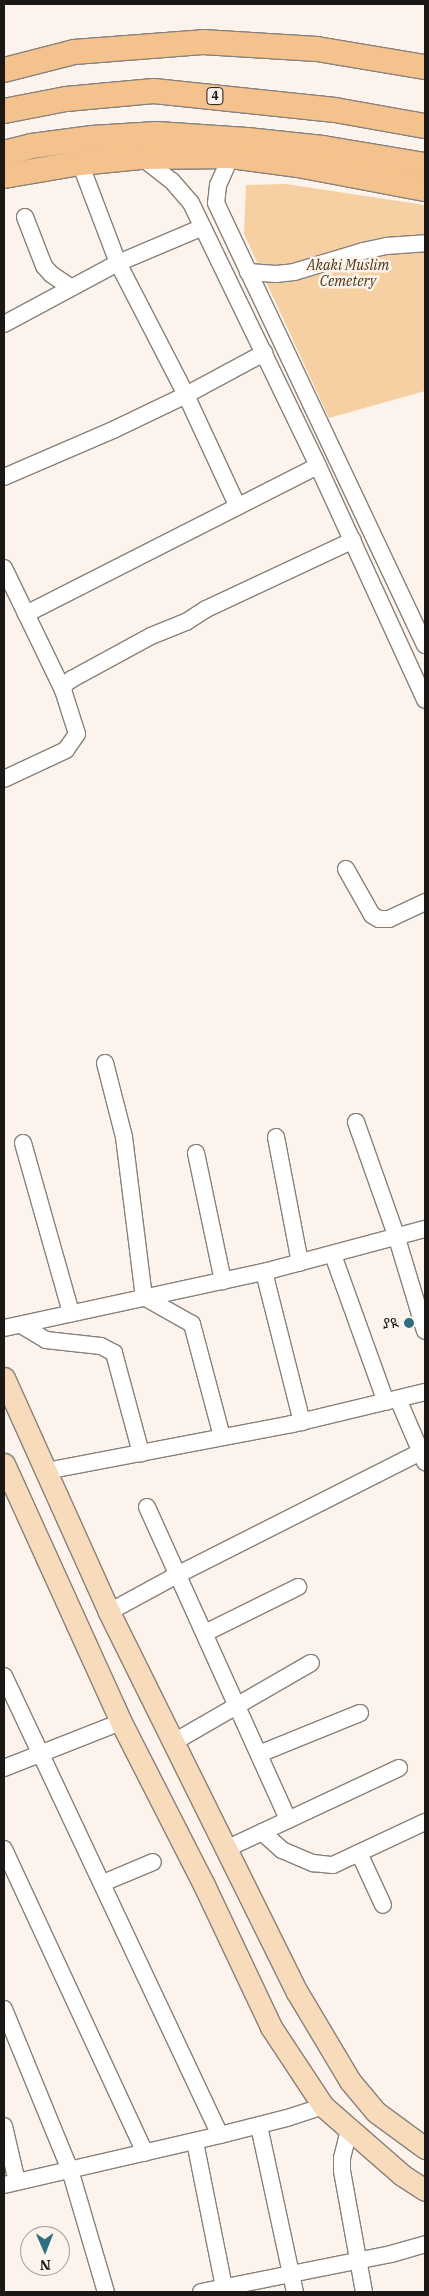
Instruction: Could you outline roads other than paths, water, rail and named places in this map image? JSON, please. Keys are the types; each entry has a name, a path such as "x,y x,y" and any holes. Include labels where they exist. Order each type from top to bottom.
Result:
{"highway":[{"path":"4,70 74,52 203,42 317,49 425,67"},
{"name":"4","path":"4,111 66,99 154,91 335,110 425,126"},
{"path":"4,152 32,146 92,138 157,134 247,140 323,148 425,165"},
{"path":"4,176 80,163 141,157 231,156 298,165 425,189"}],"main road":[{"path":"4,1378 109,1612 297,1992 350,2081 376,2112 425,2148"},
{"path":"5,1470 122,1722 204,1885 271,2027 323,2106 402,2175 425,2190"}],"street":[{"path":"231,156 218,185 216,203 425,645"},
{"path":"141,157 172,181 191,203 353,540 425,700"},
{"path":"80,163 118,264 186,395 238,507"},
{"path":"25,218 44,266 51,274 70,287"},
{"path":"4,324 48,302 70,287 203,227"},
{"path":"248,272 276,274 294,272 370,249 425,243"},
{"path":"4,477 113,430 186,395 264,353"},
{"path":"26,614 318,466"},
{"path":"63,690 65,684 72,679 151,636 186,622 206,609 353,540"},
{"path":"4,568 63,690 77,734 66,750 5,777"},
{"path":"346,869 372,915 379,919 389,919 425,902"},
{"path":"105,1063 124,1137 144,1297"},
{"path":"356,1122 396,1236 425,1330"},
{"path":"276,1136 300,1263"},
{"path":"23,1143 70,1313"},
{"path":"196,1153 223,1281"},
{"path":"4,1328 264,1272 425,1229"},
{"path":"109,1612 179,1574 423,1457 392,1400 333,1254"},
{"path":"264,1272 302,1422"},
{"path":"144,1297 192,1324 222,1438"},
{"path":"21,1325 46,1340 102,1346 114,1353 141,1453"},
{"path":"46,1471 302,1422 425,1392"},
{"path":"147,1507 179,1574 288,1820"},
{"path":"205,1633 298,1586"},
{"path":"174,1742 311,1663"},
{"path":"4,1676 39,1755 103,1883 220,2135"},
{"path":"259,1754 360,1713"},
{"path":"4,1768 122,1722"},
{"path":"226,1849 399,1768"},
{"path":"262,1832 282,1850 313,1863 333,1865 425,1822"},
{"path":"4,1849 145,2153"},
{"path":"359,1853 383,1904"},
{"path":"103,1883 153,1862"},
{"path":"4,2009 70,2170 106,2292"},
{"path":"4,2126 10,2184 195,2142 259,2126 323,2106"},
{"path":"259,2126 295,2292"},
{"path":"349,2130 342,2158 342,2171 356,2261 364,2292"},
{"path":"195,2142 224,2290"},
{"path":"201,2292 224,2290 425,2244"}],"place":[{"name":"ያዪ","path":"409,1323"}],"park label":[{"name":"Akaki Muslim Cemetery","path":"348,274"}]}
